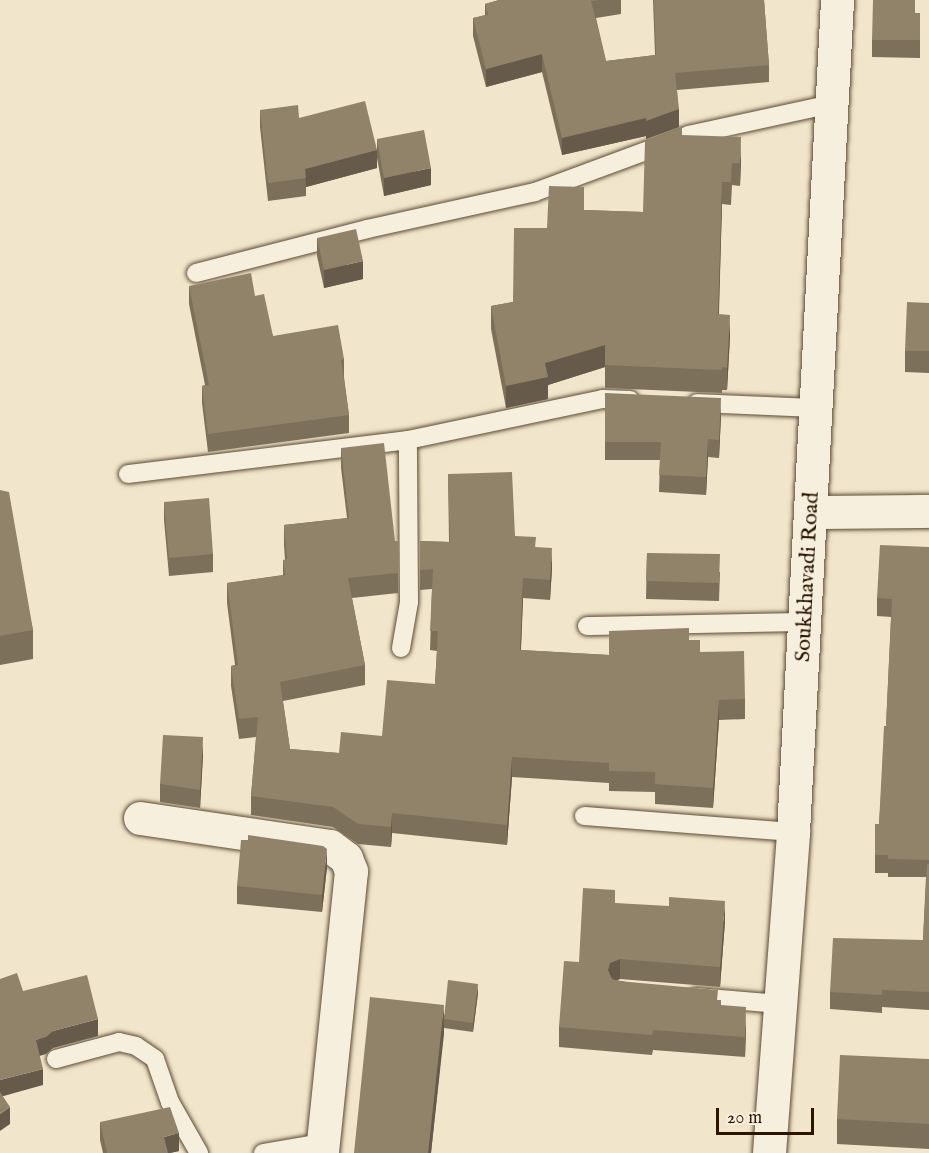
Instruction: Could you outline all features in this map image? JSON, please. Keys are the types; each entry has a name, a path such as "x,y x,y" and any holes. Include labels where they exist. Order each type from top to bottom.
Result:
{"street":[{"name":"Soukkhavadi Road","path":"769,1153 793,831 812,512 837,0"},
{"path":"812,512 929,511"},
{"path":"140,819 330,846 346,858 351,871 322,1148"}],"lane":[{"path":"196,273 367,229 535,192 689,135 831,104"},
{"path":"128,474 408,440 603,399 650,401"},
{"path":"674,402 817,408"},
{"path":"401,648 409,602 408,440"},
{"path":"587,626 805,622"},
{"path":"584,816 793,831"},
{"path":"677,995 780,1004"},
{"path":"56,1059 119,1042 136,1046 155,1059 170,1102 199,1153"},
{"path":"263,1153 322,1148"}],"building":[{"path":"499,0 600,0 591,1 606,61 656,55 654,0 764,0 769,65 675,73 679,109 646,121 646,118 562,138 542,54 486,69 473,18 488,15 485,4"},
{"path":"873,0 915,0 915,13 920,13 920,40 872,40"},
{"path":"365,101 377,150 305,169 306,178 268,183 260,110 298,105 299,118"},
{"path":"682,127 682,135 741,137 740,163 732,163 731,182 722,182 718,314 730,315 727,368 722,367 722,370 605,365 605,345 545,363 548,377 506,386 491,306 513,302 514,228 547,228 549,186 584,187 584,210 643,212 645,141"},
{"path":"424,130 431,168 384,178 377,139"},
{"path":"356,229 363,261 324,270 317,238"},
{"path":"251,273 255,296 264,294 273,336 338,325 344,359 341,360 349,415 208,434 202,386 209,385 189,286"},
{"path":"907,302 929,303 929,351 905,351"},
{"path":"605,393 721,398 719,440 708,439 706,477 659,475 661,442 605,442"},
{"path":"384,443 395,541 398,541 398,573 348,578 365,665 280,682 290,749 339,753 341,732 382,736 387,680 435,684 438,631 430,631 433,569 420,570 420,541 450,542 448,474 512,472 515,536 536,537 535,547 552,548 550,580 523,578 520,650 609,655 609,631 689,628 689,640 700,640 700,652 744,651 745,699 719,700 713,788 655,784 655,772 609,771 609,763 512,757 507,825 392,813 391,827 358,824 333,807 251,796 258,717 239,719 231,666 238,665 227,583 285,575 283,560 287,559 284,525 349,518 341,448"},
{"path":"0,490 9,492 33,630 0,636"},
{"path":"209,498 213,554 169,558 164,502"},
{"path":"880,545 929,547 929,860 888,859 888,855 875,855 875,824 879,824 884,726 886,726 892,599 877,598"},
{"path":"647,553 720,554 719,583 646,581"},
{"path":"163,735 203,737 200,790 160,784"},
{"path":"248,835 323,846 327,849 322,895 237,886 241,840 248,840"},
{"path":"927,864 929,864 929,992 882,990 882,995 830,992 833,938 923,940"},
{"path":"583,888 615,890 615,903 669,906 669,897 725,901 720,967 620,959 610,963 608,970 612,979 618,981 718,990 717,1000 721,1000 721,1005 746,1007 745,1037 653,1030 652,1035 559,1027 564,961 579,962"},
{"path":"17,973 23,991 87,975 98,1019 53,1031 46,1037 36,1040 43,1069 0,1080 0,979"},
{"path":"448,980 478,984 473,1023 444,1019"},
{"path":"370,997 444,1005 428,1153 354,1153"},
{"path":"840,1055 929,1059 929,1124 837,1119"},
{"path":"0,1092 10,1107 0,1114"},
{"path":"170,1107 179,1133 164,1137 168,1153 107,1153 100,1122"}]}
